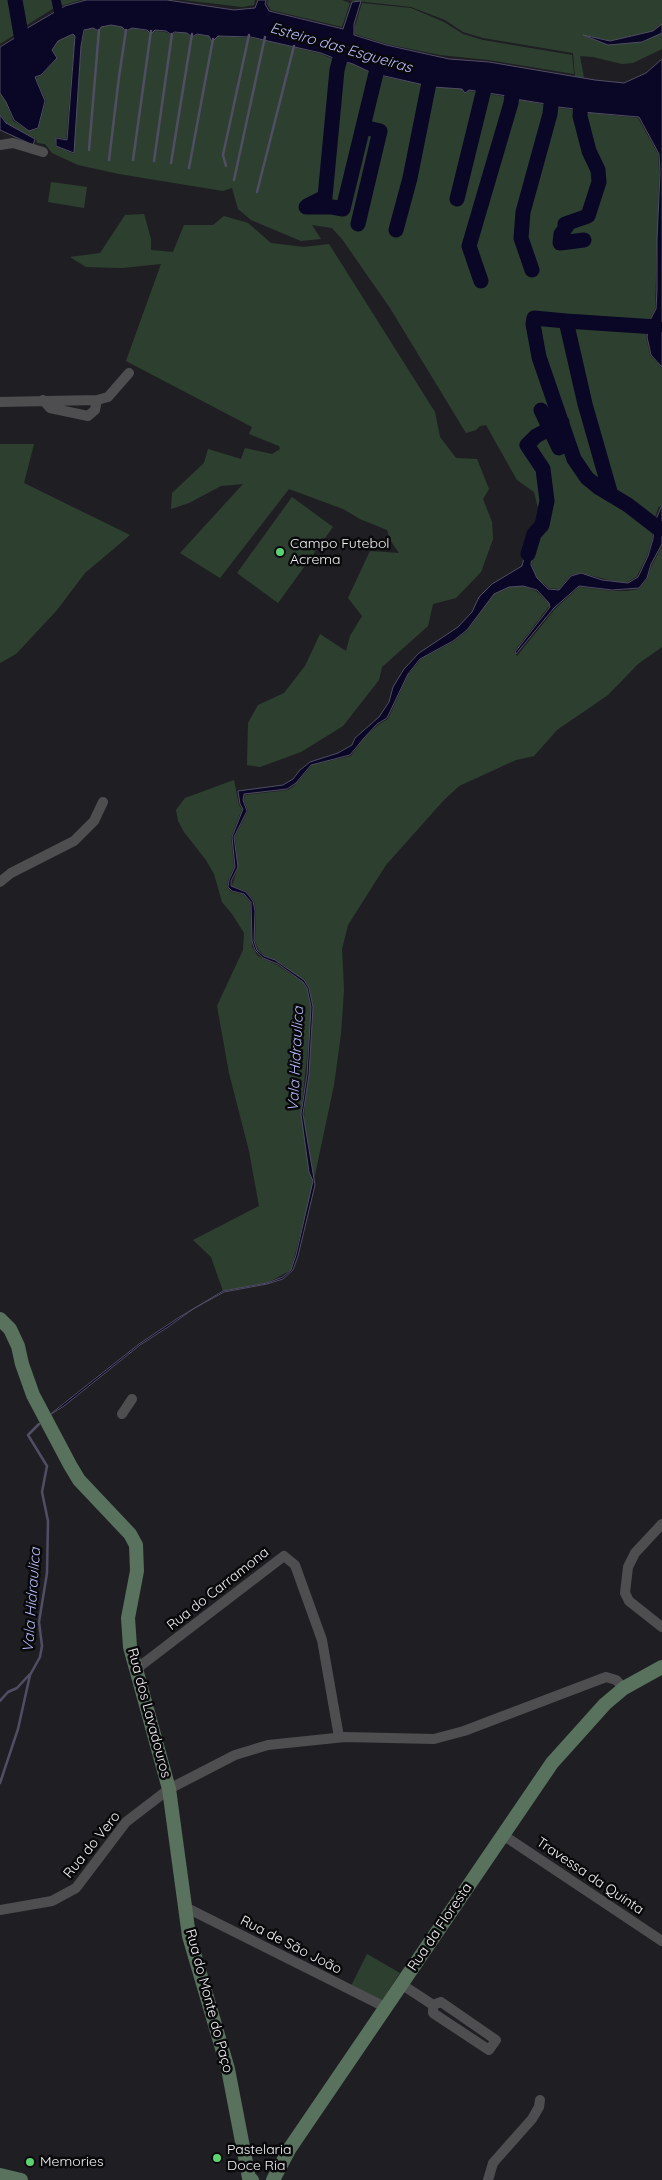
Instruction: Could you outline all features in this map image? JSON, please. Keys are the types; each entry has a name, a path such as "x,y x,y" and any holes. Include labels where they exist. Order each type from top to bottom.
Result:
{"street":[{"path":"0,144 13,143 43,152"},
{"path":"0,402 97,400 108,397 128,373"},
{"path":"43,400 50,408 88,416 95,410 97,400"},
{"path":"0,882 11,874 74,841 94,821 103,802"},
{"name":"Rua dos Lavadouros","path":"0,1319 10,1329 18,1346 32,1394 79,1480 130,1534 136,1545 138,1560 129,1607 128,1624 135,1670 170,1789"},
{"path":"122,1414 132,1399"},
{"path":"662,1524 635,1553 628,1567 625,1593 630,1601 662,1627"},
{"name":"Rua do Carramona","path":"135,1670 284,1556 295,1566 322,1640 339,1737"},
{"name":"Rua da Floresta","path":"273,2180 290,2148 552,1763 604,1704 624,1688 662,1667"},
{"name":"Rua do Vero","path":"0,1910 52,1901 76,1888 126,1822 170,1789 235,1755 261,1747 339,1737 434,1739 464,1731 606,1677 616,1680 624,1688"},
{"name":"Rua do Monte do Paço","path":"170,1789 189,1936 228,2069 249,2178 252,2180"},
{"name":"Travessa da Quinta","path":"503,1835 662,1940"},
{"name":"Rua de São João","path":"185,1907 385,2007"},
{"path":"400,1984 433,2005 434,2012 489,2050 496,2040 441,2002 433,2005"},
{"path":"488,2180 493,2163 532,2119 539,2107 540,2100"},
{"path":"0,2175 21,2180"}],"green space":[{"path":"0,0 81,0 54,8 27,25 23,19 17,22 16,34 0,44"},
{"path":"183,0 255,0 254,5 242,7"},
{"path":"268,0 342,0 350,3 342,27 271,10 267,4"},
{"path":"347,0 662,0 662,24 653,31 610,41 588,36 608,45 662,33 662,49 633,63 622,64 580,56 584,78 575,77 573,53 483,38 463,32 445,20 411,7"},
{"path":"362,3 411,8 444,22 463,34 483,40 572,55 574,74 489,60 440,55 386,44 355,34 355,26"},
{"path":"111,25 122,27 126,32 132,28 147,31 151,34 155,31 172,35 175,33 187,33 192,37 197,35 209,36 212,42 218,36 268,41 321,54 335,60 337,71 343,62 353,64 371,73 373,85 380,76 424,85 428,91 433,87 462,89 465,93 469,91 507,97 510,103 515,99 546,105 549,115 552,108 558,108 575,110 580,117 582,112 638,118 658,154 655,309 648,322 646,337 650,355 662,368 662,504 658,508 653,524 652,539 647,556 637,576 628,582 617,582 581,573 571,575 559,589 549,588 537,578 532,565 534,531 539,512 534,492 517,480 486,425 466,433 390,308 342,239 332,228 312,225 321,239 301,241 251,220 238,209 232,188 223,191 119,174 78,165 52,153 45,144 37,143 36,139 6,123 0,114 0,94 6,102 13,121 29,131 38,129 46,101 36,78 42,75 57,58 52,50 58,41 73,34 75,36 66,139 56,137 55,146 74,154 81,46 85,30 93,28 99,32 101,27"},
{"path":"51,182 87,187 84,208 48,202"},
{"path":"144,214 151,239 151,250 173,252 184,225 213,225 224,216 248,223 271,243 304,247 329,244 435,412 440,437 456,458 477,459 489,489 483,499 492,522 493,539 481,572 456,598 433,604 428,626 382,667 379,680 343,726 301,752 260,767 247,765 248,723 258,705 284,693 305,666 320,634 346,651 350,636 362,616 348,598 370,551 399,553 390,540 387,530 360,519 343,509 289,489 220,578 180,553 243,484 221,486 189,503 171,509 172,493 204,463 208,449 241,459 245,448 272,454 280,449 279,446 249,434 252,427 126,361 161,264 122,268 86,267 70,257 100,253 125,215"},
{"path":"0,444 34,444 24,483 130,535 85,573 57,610 16,654 0,663"},
{"path":"292,497 333,527 278,603 237,573"},
{"path":"662,546 662,647 638,664 608,695 557,730 534,756 516,760 459,786 443,801 386,865 348,925 342,949 344,990 341,1034 334,1085 313,1184 291,1270 267,1283 223,1291 211,1257 193,1240 259,1206 249,1151 229,1073 217,1006 243,950 244,933 222,902 214,874 206,860 184,832 178,821 176,810 185,798 234,780 239,805 242,809 231,837 234,867 227,887 232,892 244,895 250,902 252,947 258,956 277,965 301,981 284,965 265,956 258,949 255,941 256,911 254,901 246,891 232,886 238,867 235,837 248,811 244,800 245,795 288,790 294,786 312,765 351,756 364,738 378,725 388,719 408,675 421,659 453,642 467,631 494,594 509,587 523,586 536,591 549,603 549,606 514,652 517,656 555,609 579,587 612,591 639,589 647,579","holes":["310,1026 304,1119 308,1156 301,1114"]},
{"path":"367,1954 400,1973 383,1999 379,2001 351,1986"}],"water":[{"name":"Esteiro das Esgueiras","path":"86,0 167,0 234,10 255,8 258,0 266,0 265,4 269,11 343,29 352,2 361,1 354,24 354,35 386,45 449,59 489,62 624,83 646,73 662,59 662,367 651,355 647,337 649,322 656,309 659,154 639,117 582,112 580,116 575,109 558,107 552,108 550,114 546,104 515,99 511,103 507,96 469,90 465,93 462,89 433,87 429,90 424,85 380,75 373,84 372,73 353,64 343,61 337,70 336,59 321,53 251,37 218,36 212,42 209,36 197,34 192,37 187,33 174,32 172,35 166,31 155,30 151,34 147,30 132,28 126,31 122,27 111,25 101,27 99,31 93,28 84,30 81,46 74,153 56,146 56,138 67,140 75,36 73,34 58,41 52,50 57,58 41,75 35,77 45,101 38,128 29,131 14,120 0,93 0,47 18,36 19,22 24,30 65,6"},
{"path":"662,24 662,33 642,42 608,45 583,35 610,41 653,31"},
{"path":"0,115 6,123 35,139 33,145 0,130"},
{"path":"662,505 662,544 651,564 647,578 639,588 612,590 579,586 554,608 516,654 515,652 550,607 549,603 537,590 523,586 509,587 494,594 467,630 453,641 420,659 408,674 387,718 377,724 350,755 311,765 296,783 287,789 244,794 243,800 247,811 234,837 238,867 231,881 231,886 246,892 253,901 255,911 254,941 257,950 304,980 309,988 313,1007 309,1075 303,1114 315,1185 293,1270 283,1279 267,1284 224,1292 193,1309 223,1291 267,1283 283,1277 291,1270 313,1181 309,1172 301,1114 307,1075 311,1007 307,988 303,982 278,964 263,958 255,950 252,941 251,902 244,894 232,891 228,887 235,867 232,837 243,809 240,804 238,791 283,785 293,779 310,762 338,753 352,745 355,738 379,717 389,702 393,687 404,669 419,653 458,627 472,612 479,597 492,584 522,566 534,534 531,565 537,578 548,589 559,590 571,576 581,573 602,580 628,583 638,577 648,556 653,539 654,524"},
{"path":"193,1309 140,1345 64,1406 48,1416 139,1344"}],"waterway":[{"path":"15,0 22,40"},
{"path":"56,0 60,19"},
{"path":"89,150 99,30"},
{"path":"109,160 126,30"},
{"path":"133,160 151,31"},
{"path":"154,161 172,34"},
{"path":"171,163 192,34"},
{"path":"226,166 223,155 249,35"},
{"path":"234,180 265,37"},
{"path":"189,168 213,39"},
{"path":"257,192 294,46"},
{"path":"307,206 325,197 337,70 342,51"},
{"path":"306,207 343,209 378,65"},
{"path":"396,230 410,178 431,73"},
{"path":"457,199 486,81"},
{"path":"481,281 469,246 511,103 513,85"},
{"path":"532,270 521,238 523,212 550,114 552,95"},
{"path":"581,96 580,116 589,151 598,170 599,182 588,216 565,224 567,226 561,234 560,243 584,240"},
{"path":"358,224 380,131 363,127"},
{"path":"566,321 534,318 533,324 539,357 574,459 587,478 628,505 659,529"},
{"path":"611,495 585,404 566,321 656,327"},
{"path":"541,410 559,448"},
{"path":"528,554 534,534 542,525 547,501 543,469 527,445 536,436 562,422"},
{"name":"Vala Hidraulica","path":"0,1783 18,1729 30,1675 40,1657 42,1646 39,1622 47,1573 48,1521 42,1492 47,1466 28,1435 39,1424"},
{"path":"0,1701 8,1692 17,1688 30,1674"}],"place":[{"name":"Campo Futebol Acrema","path":"280,552"},
{"name":"Pastelaria Doce Ria","path":"217,2158"},
{"name":"Memories","path":"30,2162"}]}
